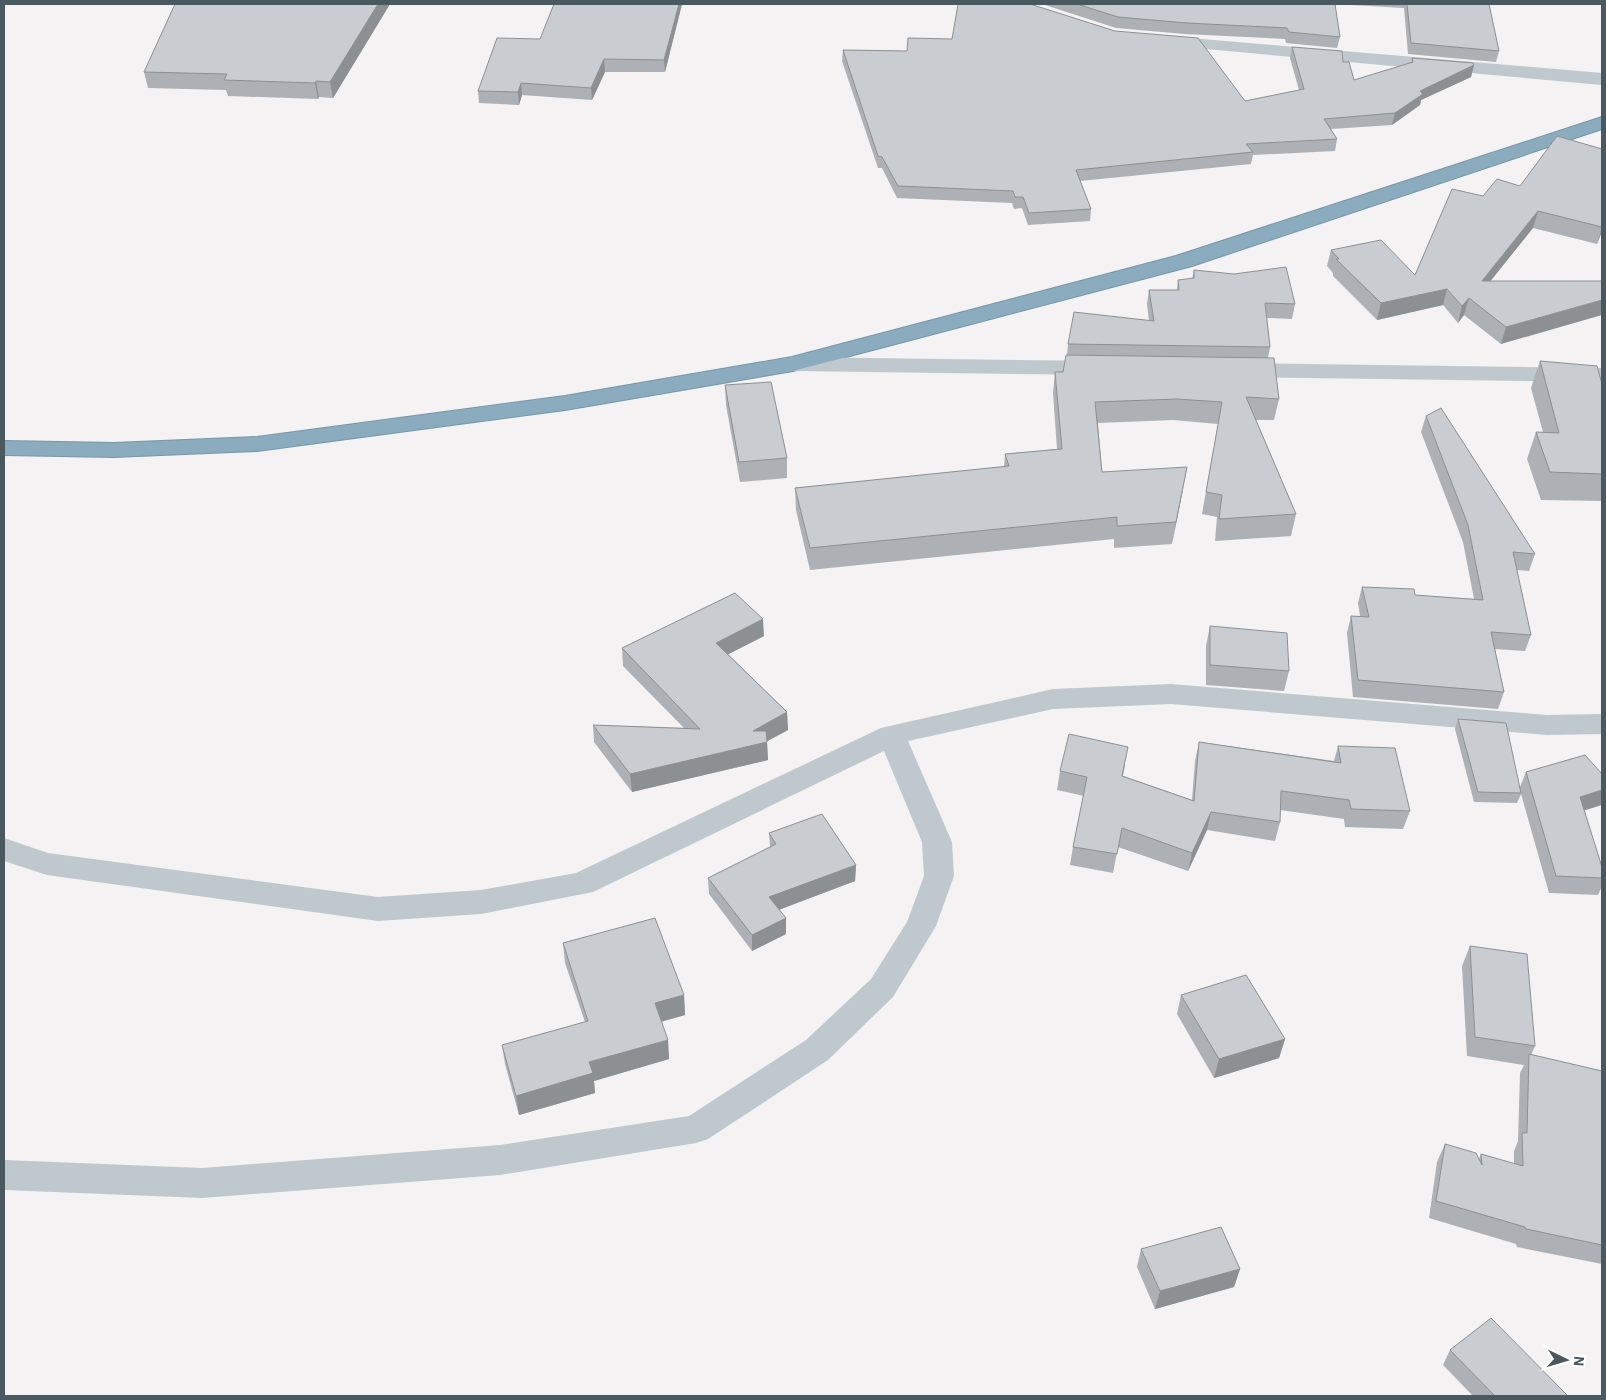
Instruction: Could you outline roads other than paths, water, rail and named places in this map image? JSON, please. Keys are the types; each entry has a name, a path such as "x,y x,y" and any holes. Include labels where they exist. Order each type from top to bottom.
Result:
{"highway":[{"path":"4,448 114,450 257,444 565,403 792,364 1184,261 1602,122"}],"street":[{"path":"1150,39 1602,79"},
{"path":"792,364 1122,368"},
{"path":"1222,370 1602,375"},
{"path":"4,849 48,864 378,909 482,902 582,884 891,735 1053,699 1171,694 1547,725 1602,724"},
{"path":"4,1175 202,1183 500,1160 696,1129 817,1050 882,988 922,926 939,876 937,842 891,735"}]}
